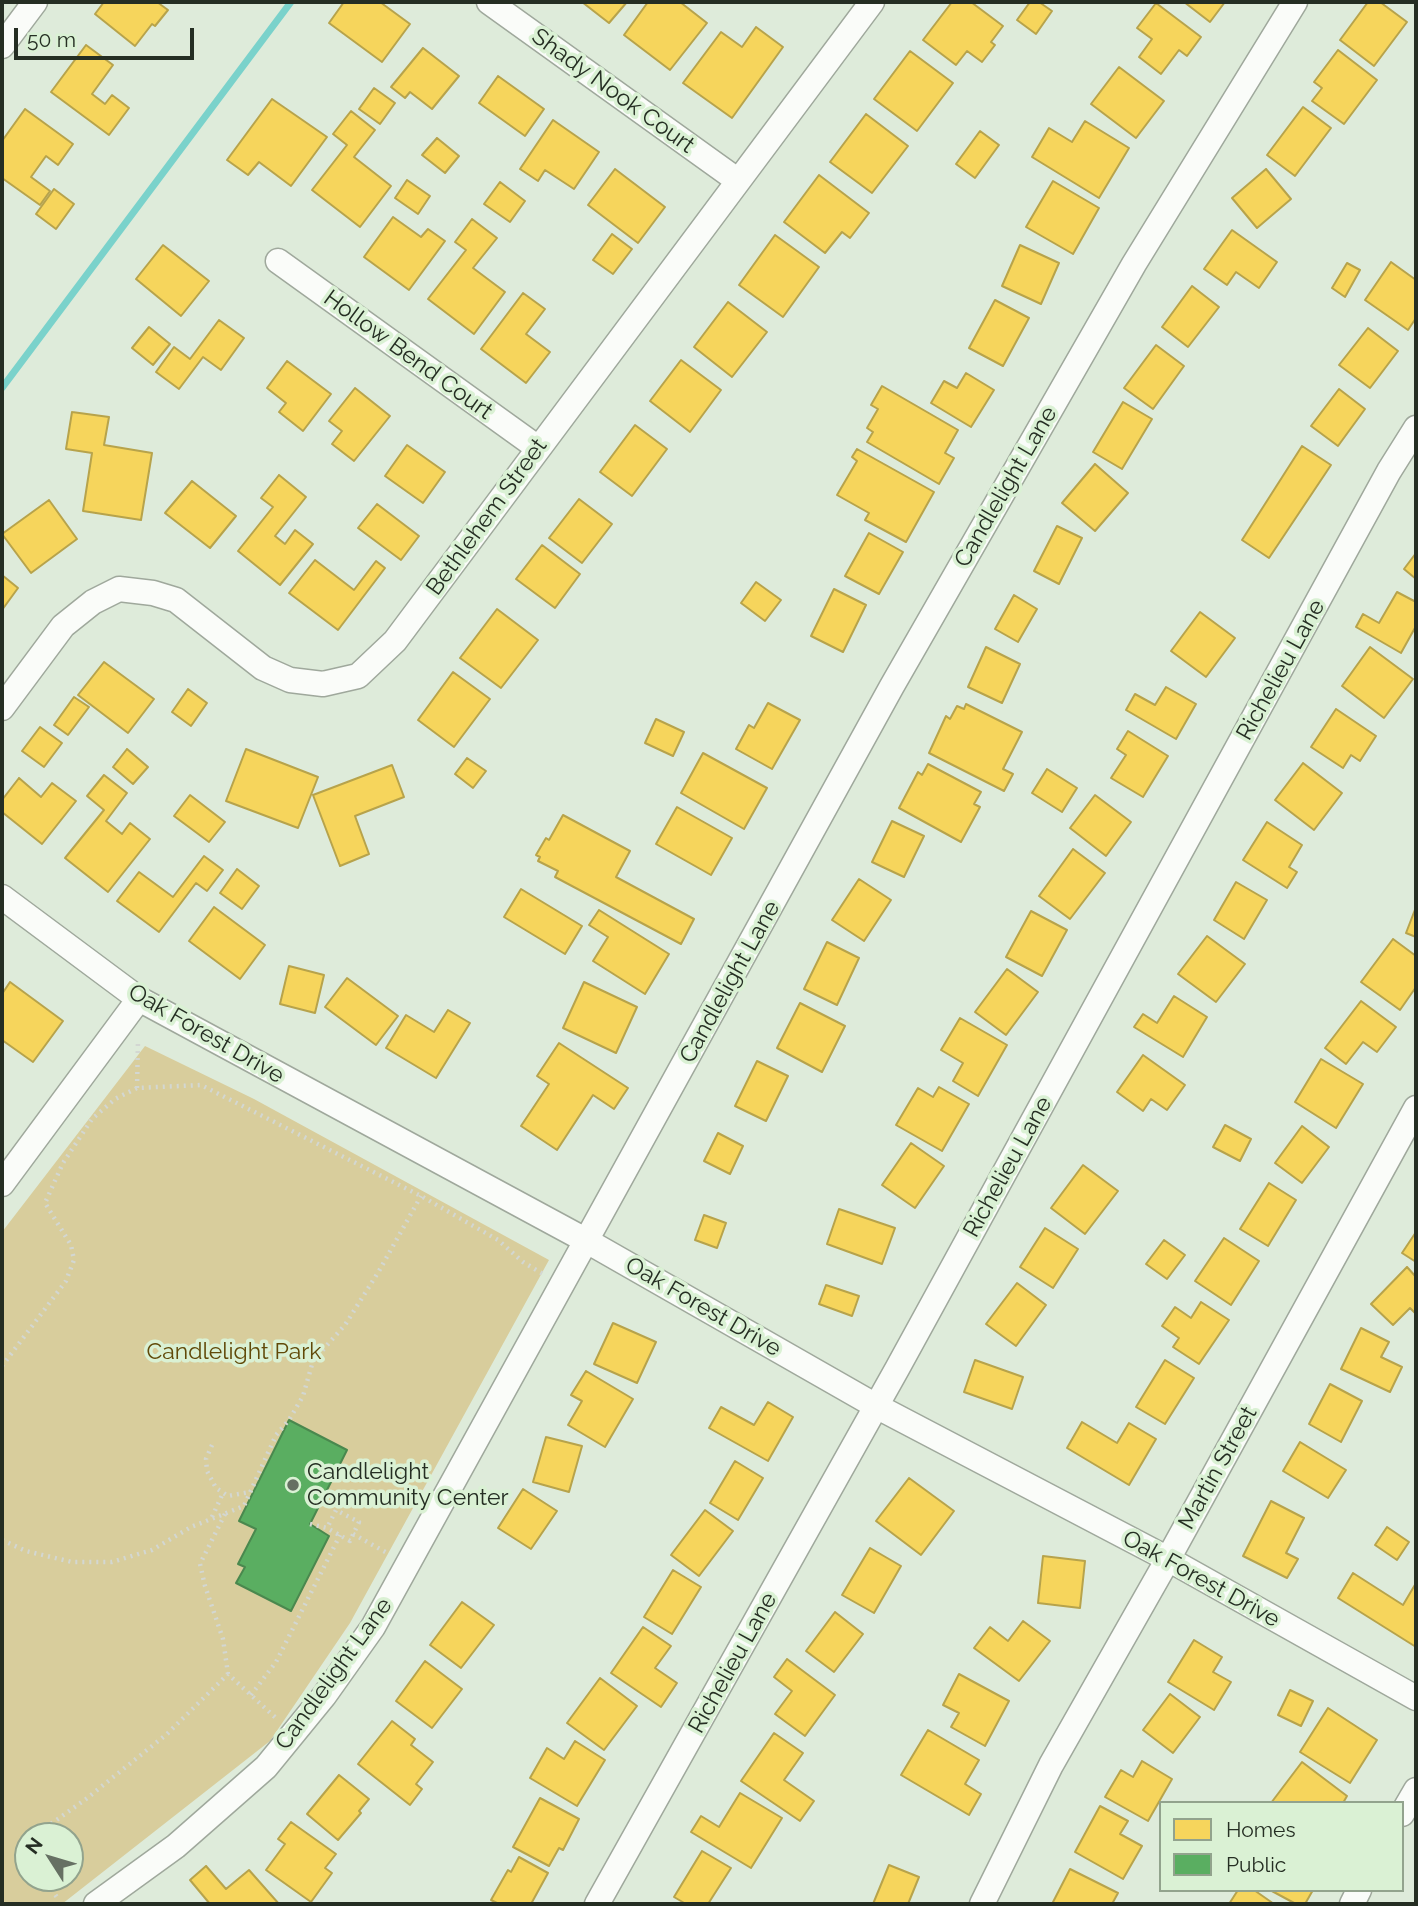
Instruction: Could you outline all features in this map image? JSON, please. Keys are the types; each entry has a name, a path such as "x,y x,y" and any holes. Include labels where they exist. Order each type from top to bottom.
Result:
{"street":[{"path":"2,46 35,2"},
{"name":"Shady Nook Court","path":"489,2 737,180"},
{"name":"Bethlehem Street","path":"2,708 64,626 93,601 119,589 153,593 176,600 263,668 290,680 323,684 358,676 395,641 872,2"},
{"name":"Candlelight Lane","path":"96,1904 176,1846 266,1767 324,1696 373,1628 892,685 1134,264 1295,2"},
{"name":"Hollow Bend Court","path":"278,261 538,448"},
{"name":"Richelieu Lane","path":"597,1904 876,1406 1389,471 1416,428"},
{"name":"Oak Forest Drive","path":"2,897 139,999 587,1241 876,1406 1168,1559 1416,1698"},
{"path":"2,1184 139,999"},
{"name":"Martin Street","path":"982,1904 1051,1765 1168,1559 1416,1108"},
{"path":"1404,1811 1416,1790"}],"path":[{"path":"2,1366 66,1281 74,1260 71,1245 46,1203 63,1163 92,1119 115,1099 137,1088 201,1085 421,1196 498,1240 535,1271 564,1284"},
{"path":"2,1539 26,1551 72,1562 113,1562 152,1550 191,1527 244,1506 276,1435 289,1420 303,1396 313,1361 345,1325 421,1196"},
{"path":"212,1446 206,1459 207,1471 216,1488 228,1496 250,1492"},
{"path":"211,1519 223,1493"},
{"path":"310,1524 327,1528 349,1541 359,1522 336,1510 327,1528"},
{"path":"226,1513 200,1564 223,1639 228,1674 294,1733"},
{"path":"353,1534 408,1565"},
{"path":"251,1695 276,1662 340,1535"},
{"path":"54,1822 167,1734 228,1674"},
{"path":"53,1892 59,1900"}],"green space":[{"name":"Candlelight Park","path":"145,1046 254,1099 549,1260 350,1623 270,1741 84,1887 84,1822 14,1822 14,1892 77,1892 62,1904 2,1904 2,1232"}],"building: Homes":[{"path":"104,2 157,2 168,10 155,26 152,24 135,46 95,14"},
{"path":"344,2 380,2 410,24 382,62 329,23"},
{"path":"582,2 627,2 609,23"},
{"path":"648,2 680,2 707,23 670,70 624,35"},
{"path":"952,2 971,2 1003,26 991,42 995,45 982,62 967,51 956,65 923,40"},
{"path":"1030,2 1039,2 1052,11 1036,34 1017,20"},
{"path":"1184,2 1225,2 1210,22"},
{"path":"1368,2 1380,2 1407,22 1374,66 1340,40"},
{"path":"1156,3 1201,37 1187,56 1179,50 1161,74 1139,57 1152,39 1137,28"},
{"path":"756,27 783,47 732,118 683,83 721,32 742,47"},
{"path":"86,45 113,65 92,94 105,104 112,95 129,108 109,135 51,92"},
{"path":"423,48 459,76 432,109 410,92 405,98 391,87"},
{"path":"1338,50 1377,80 1344,124 1312,101 1322,88 1314,82"},
{"path":"910,51 953,83 917,131 874,99"},
{"path":"1119,67 1164,101 1136,138 1091,104"},
{"path":"498,76 544,109 525,136 479,103"},
{"path":"374,88 395,103 380,124 359,109"},
{"path":"272,99 327,137 291,186 259,162 248,175 227,160"},
{"path":"1303,107 1331,128 1295,176 1267,155"},
{"path":"25,109 73,144 58,165 46,156 31,177 50,191 40,205 2,178 2,141"},
{"path":"351,111 375,130 354,157 391,186 360,227 312,190 347,145 333,134"},
{"path":"866,114 908,146 872,193 830,162"},
{"path":"553,120 599,152 574,189 545,170 538,181 520,169"},
{"path":"1085,121 1129,148 1099,198 1032,157 1049,128 1072,142"},
{"path":"980,131 999,145 975,178 956,164"},
{"path":"437,138 459,156 445,173 422,155"},
{"path":"615,169 665,207 638,243 588,205"},
{"path":"1266,169 1291,199 1257,228 1232,198"},
{"path":"819,175 869,213 850,238 842,232 825,253 784,222"},
{"path":"407,180 430,196 418,214 395,198"},
{"path":"1053,181 1099,208 1073,254 1026,227"},
{"path":"500,182 525,201 510,222 484,204"},
{"path":"54,189 74,204 56,229 36,214"},
{"path":"393,217 421,237 428,229 445,241 409,290 364,257"},
{"path":"472,219 497,238 473,268 505,292 474,334 428,299 466,250 455,242"},
{"path":"1232,230 1277,262 1259,288 1236,272 1227,285 1204,269"},
{"path":"612,234 632,249 613,274 593,260"},
{"path":"775,235 819,267 783,317 739,285"},
{"path":"163,245 209,281 181,316 136,279"},
{"path":"1020,245 1059,263 1041,304 1002,286"},
{"path":"1391,262 1416,280 1416,318 1408,330 1365,300"},
{"path":"1347,263 1360,270 1345,297 1332,288"},
{"path":"1192,286 1219,307 1188,347 1162,327"},
{"path":"523,293 545,309 526,334 550,352 526,383 481,349"},
{"path":"995,300 1029,318 1003,366 969,348"},
{"path":"728,302 767,332 732,377 694,347"},
{"path":"219,320 244,338 221,370 203,357 179,389 156,372 174,347 190,359"},
{"path":"149,327 170,344 153,365 132,348"},
{"path":"1368,328 1398,351 1370,388 1339,365"},
{"path":"1156,345 1184,366 1153,409 1124,388"},
{"path":"681,360 721,390 690,432 650,401"},
{"path":"287,361 331,394 303,431 279,412 286,403 267,388"},
{"path":"966,373 994,390 971,427 931,403 944,381 957,388"},
{"path":"882,386 958,430 945,453 954,458 939,484 867,442 873,432 867,428 878,409 871,405"},
{"path":"355,388 390,416 354,461 332,444 342,431 329,421"},
{"path":"1339,389 1365,409 1338,446 1311,426"},
{"path":"1123,402 1152,419 1122,469 1093,452"},
{"path":"72,412 109,417 104,445 152,453 141,520 83,511 92,453 66,449"},
{"path":"635,425 667,449 632,496 600,472"},
{"path":"407,445 445,472 423,503 385,476"},
{"path":"1302,446 1331,465 1269,558 1242,540"},
{"path":"857,449 934,492 906,542 865,520 869,513 837,495 857,461 852,457"},
{"path":"1095,464 1128,493 1095,531 1062,503"},
{"path":"279,475 306,497 275,536 285,544 295,530 313,544 280,585 238,551 273,507 261,498"},
{"path":"192,481 236,516 210,548 165,513"},
{"path":"579,499 612,524 582,563 549,538"},
{"path":"49,500 77,539 31,573 2,534"},
{"path":"377,504 419,536 401,560 358,528"},
{"path":"1057,526 1082,538 1059,584 1034,571"},
{"path":"869,533 903,552 879,594 845,576"},
{"path":"542,545 580,574 555,608 516,579"},
{"path":"1416,553 1416,579 1404,569"},
{"path":"315,560 354,590 376,561 385,568 338,630 289,593"},
{"path":"2,575 18,588 2,610"},
{"path":"756,582 781,600 765,621 741,603"},
{"path":"834,589 866,605 843,652 811,636"},
{"path":"1397,592 1416,602 1416,626 1401,653 1356,627 1363,614 1379,623"},
{"path":"1014,595 1037,609 1018,642 995,629"},
{"path":"497,609 538,640 501,688 460,658"},
{"path":"1200,612 1235,638 1206,677 1171,651"},
{"path":"986,647 1020,664 1002,703 968,687"},
{"path":"1370,647 1413,679 1384,718 1342,686"},
{"path":"104,662 154,699 128,733 78,695"},
{"path":"453,672 490,699 454,747 418,720"},
{"path":"1166,687 1196,704 1176,739 1126,710 1135,694 1155,705"},
{"path":"188,689 207,703 191,726 172,712"},
{"path":"74,697 89,707 68,735 54,725"},
{"path":"768,703 800,720 772,769 736,749 749,725 754,728"},
{"path":"966,704 1022,732 1003,769 1013,774 1004,791 929,753 946,716 950,719 957,706 964,709"},
{"path":"1336,709 1376,736 1360,761 1351,755 1343,768 1311,747"},
{"path":"656,719 684,732 673,756 645,743"},
{"path":"40,727 62,743 44,767 22,751"},
{"path":"1128,731 1168,756 1143,797 1111,778 1126,755 1117,749"},
{"path":"127,749 148,767 133,784 113,767"},
{"path":"246,749 318,777 298,828 226,801"},
{"path":"703,753 767,788 744,829 681,793"},
{"path":"467,758 486,771 473,788 455,774"},
{"path":"1303,763 1342,793 1314,830 1275,800"},
{"path":"928,764 981,792 974,804 980,807 961,842 899,808 918,772 922,775"},
{"path":"392,765 404,797 355,816 369,854 340,866 313,795"},
{"path":"1047,769 1077,788 1062,812 1032,793"},
{"path":"104,775 127,793 106,821 122,834 130,823 150,839 108,892 65,858 104,810 87,796"},
{"path":"19,778 41,797 52,783 76,801 42,844 2,812 2,800"},
{"path":"190,795 225,822 209,842 174,816"},
{"path":"1095,795 1131,822 1106,856 1070,828"},
{"path":"677,807 732,838 711,875 656,844"},
{"path":"563,815 630,851 616,877 694,919 681,944 555,877 558,871 538,861 540,857 536,855 546,838 549,840"},
{"path":"892,821 924,836 904,877 872,862"},
{"path":"1267,822 1302,845 1289,867 1297,872 1287,888 1243,860"},
{"path":"1073,849 1105,873 1070,919 1039,896"},
{"path":"204,856 223,870 207,891 196,883 159,932 117,901 139,872 173,897"},
{"path":"237,869 259,886 242,909 220,893"},
{"path":"859,879 891,900 864,941 832,920"},
{"path":"1236,882 1267,900 1244,939 1214,920"},
{"path":"521,889 582,926 565,954 504,917"},
{"path":"214,907 265,945 240,979 189,941"},
{"path":"1416,907 1416,937 1406,933"},
{"path":"599,910 669,954 645,994 593,961 608,937 589,925"},
{"path":"1031,911 1067,930 1042,976 1006,957"},
{"path":"1207,936 1245,964 1216,1002 1178,974"},
{"path":"1393,939 1416,956 1416,987 1400,1010 1361,982"},
{"path":"827,942 859,958 837,1005 804,989"},
{"path":"289,966 324,975 315,1013 280,1004"},
{"path":"1007,969 1038,992 1006,1035 975,1012"},
{"path":"347,978 398,1016 376,1045 325,1007"},
{"path":"10,982 63,1021 33,1062 2,1040 2,994"},
{"path":"584,982 637,1007 616,1053 563,1028"},
{"path":"1174,996 1207,1017 1183,1057 1134,1027 1143,1014 1157,1023"},
{"path":"1361,1001 1396,1027 1377,1052 1363,1042 1346,1064 1325,1048"},
{"path":"800,1003 845,1026 822,1072 777,1048"},
{"path":"448,1010 470,1023 436,1078 386,1048 406,1015 434,1032"},
{"path":"960,1018 1007,1045 978,1096 953,1081 963,1063 941,1050"},
{"path":"559,1043 628,1088 614,1109 593,1095 557,1150 521,1126 549,1084 537,1076"},
{"path":"1143,1055 1185,1085 1167,1110 1151,1099 1143,1111 1117,1092"},
{"path":"1321,1059 1363,1084 1336,1128 1295,1102"},
{"path":"757,1061 788,1076 766,1121 735,1106"},
{"path":"939,1087 969,1104 942,1151 896,1125 918,1088 933,1097"},
{"path":"1225,1125 1251,1139 1240,1161 1213,1147"},
{"path":"1302,1126 1329,1147 1302,1183 1275,1163"},
{"path":"718,1133 743,1146 730,1174 704,1161"},
{"path":"911,1143 944,1166 915,1208 882,1185"},
{"path":"1083,1165 1118,1191 1085,1234 1051,1208"},
{"path":"1269,1183 1296,1200 1268,1246 1240,1229"},
{"path":"839,1209 895,1228 882,1264 827,1244"},
{"path":"704,1215 726,1223 717,1248 695,1240"},
{"path":"1045,1228 1078,1249 1053,1288 1020,1267"},
{"path":"1416,1232 1416,1262 1402,1253"},
{"path":"1224,1238 1259,1261 1231,1305 1195,1281"},
{"path":"1164,1240 1185,1255 1167,1279 1146,1264"},
{"path":"1407,1267 1416,1277 1416,1314 1410,1308 1393,1325 1371,1304"},
{"path":"1017,1283 1046,1305 1016,1346 986,1324"},
{"path":"826,1285 859,1296 852,1316 819,1304"},
{"path":"1201,1302 1229,1320 1199,1364 1173,1347 1179,1338 1162,1326 1175,1307 1191,1318"},
{"path":"613,1323 656,1342 637,1383 594,1364"},
{"path":"1361,1328 1389,1342 1381,1357 1402,1367 1390,1392 1341,1369"},
{"path":"975,1360 1023,1377 1012,1409 964,1392"},
{"path":"1165,1360 1194,1378 1165,1424 1136,1407"},
{"path":"586,1371 633,1399 605,1447 568,1425 582,1401 571,1395"},
{"path":"1330,1384 1362,1401 1341,1442 1309,1424"},
{"path":"768,1402 793,1417 768,1461 709,1428 721,1407 754,1425"},
{"path":"1082,1422 1117,1443 1129,1423 1156,1439 1129,1485 1067,1448"},
{"path":"546,1437 582,1446 569,1492 533,1482"},
{"path":"1300,1442 1346,1470 1328,1498 1283,1471"},
{"path":"735,1461 763,1478 738,1520 710,1503"},
{"path":"909,1478 954,1511 921,1555 876,1521"},
{"path":"523,1489 557,1511 531,1549 498,1528"},
{"path":"1271,1501 1304,1518 1286,1553 1298,1559 1287,1578 1243,1556"},
{"path":"705,1510 733,1531 699,1576 671,1555"},
{"path":"1387,1527 1409,1542 1397,1560 1375,1545"},
{"path":"870,1548 901,1566 874,1613 842,1595"},
{"path":"1043,1556 1085,1561 1080,1608 1038,1603"},
{"path":"673,1570 701,1587 672,1634 644,1617"},
{"path":"1353,1573 1403,1605 1416,1583 1416,1647 1338,1598"},
{"path":"462,1602 494,1625 461,1668 430,1645"},
{"path":"835,1612 863,1634 834,1672 806,1651"},
{"path":"1023,1621 1050,1641 1019,1681 974,1648 990,1627 1008,1641"},
{"path":"643,1627 671,1646 655,1668 677,1683 661,1707 611,1673"},
{"path":"1194,1640 1222,1657 1213,1672 1231,1682 1214,1710 1168,1682"},
{"path":"787,1659 835,1695 805,1736 775,1714 792,1691 774,1677"},
{"path":"425,1661 462,1689 432,1728 396,1701"},
{"path":"959,1674 1009,1701 985,1746 951,1727 959,1713 943,1705"},
{"path":"600,1678 637,1706 604,1750 567,1723"},
{"path":"1290,1690 1313,1701 1301,1726 1278,1715"},
{"path":"1170,1694 1200,1717 1173,1753 1143,1730"},
{"path":"1328,1708 1377,1740 1350,1783 1300,1752"},
{"path":"392,1721 415,1739 411,1745 433,1762 416,1784 422,1789 410,1805 358,1764"},
{"path":"928,1730 979,1760 965,1784 981,1794 969,1815 901,1775"},
{"path":"774,1733 803,1753 784,1780 814,1801 800,1821 741,1781"},
{"path":"575,1741 605,1760 577,1806 530,1778 547,1748 564,1759"},
{"path":"1142,1761 1172,1779 1148,1821 1105,1797 1121,1770 1133,1777"},
{"path":"1302,1762 1347,1796 1344,1801 1273,1801"},
{"path":"339,1775 369,1799 338,1840 307,1814"},
{"path":"740,1793 782,1818 751,1868 691,1832 701,1816 719,1827"},
{"path":"540,1798 579,1819 563,1850 559,1848 549,1866 513,1847"},
{"path":"1100,1806 1128,1821 1120,1834 1142,1846 1123,1879 1075,1852"},
{"path":"291,1822 336,1854 325,1868 332,1873 311,1902 266,1870 285,1844 278,1839"},
{"path":"702,1851 731,1868 708,1904 686,1904 674,1897"},
{"path":"519,1857 548,1873 531,1904 499,1904 491,1900 508,1870 511,1872"},
{"path":"889,1865 919,1877 908,1904 873,1904"},
{"path":"206,1866 226,1889 249,1870 279,1904 210,1904 190,1880"},
{"path":"1070,1869 1118,1893 1112,1904 1052,1904"},
{"path":"1237,1892 1257,1892 1274,1904 1229,1904"},
{"path":"1274,1892 1312,1892 1305,1904 1296,1904"}],"building: Public":[{"name":"Candlelight Community Center","path":"289,1420 347,1450 310,1524 329,1536 291,1611 236,1583 245,1567 238,1564 256,1529 239,1521"}],"waterway":[{"path":"2,388 291,2"}],"place":[{"name":"Candlelight Community Center","path":"293,1485"}]}
